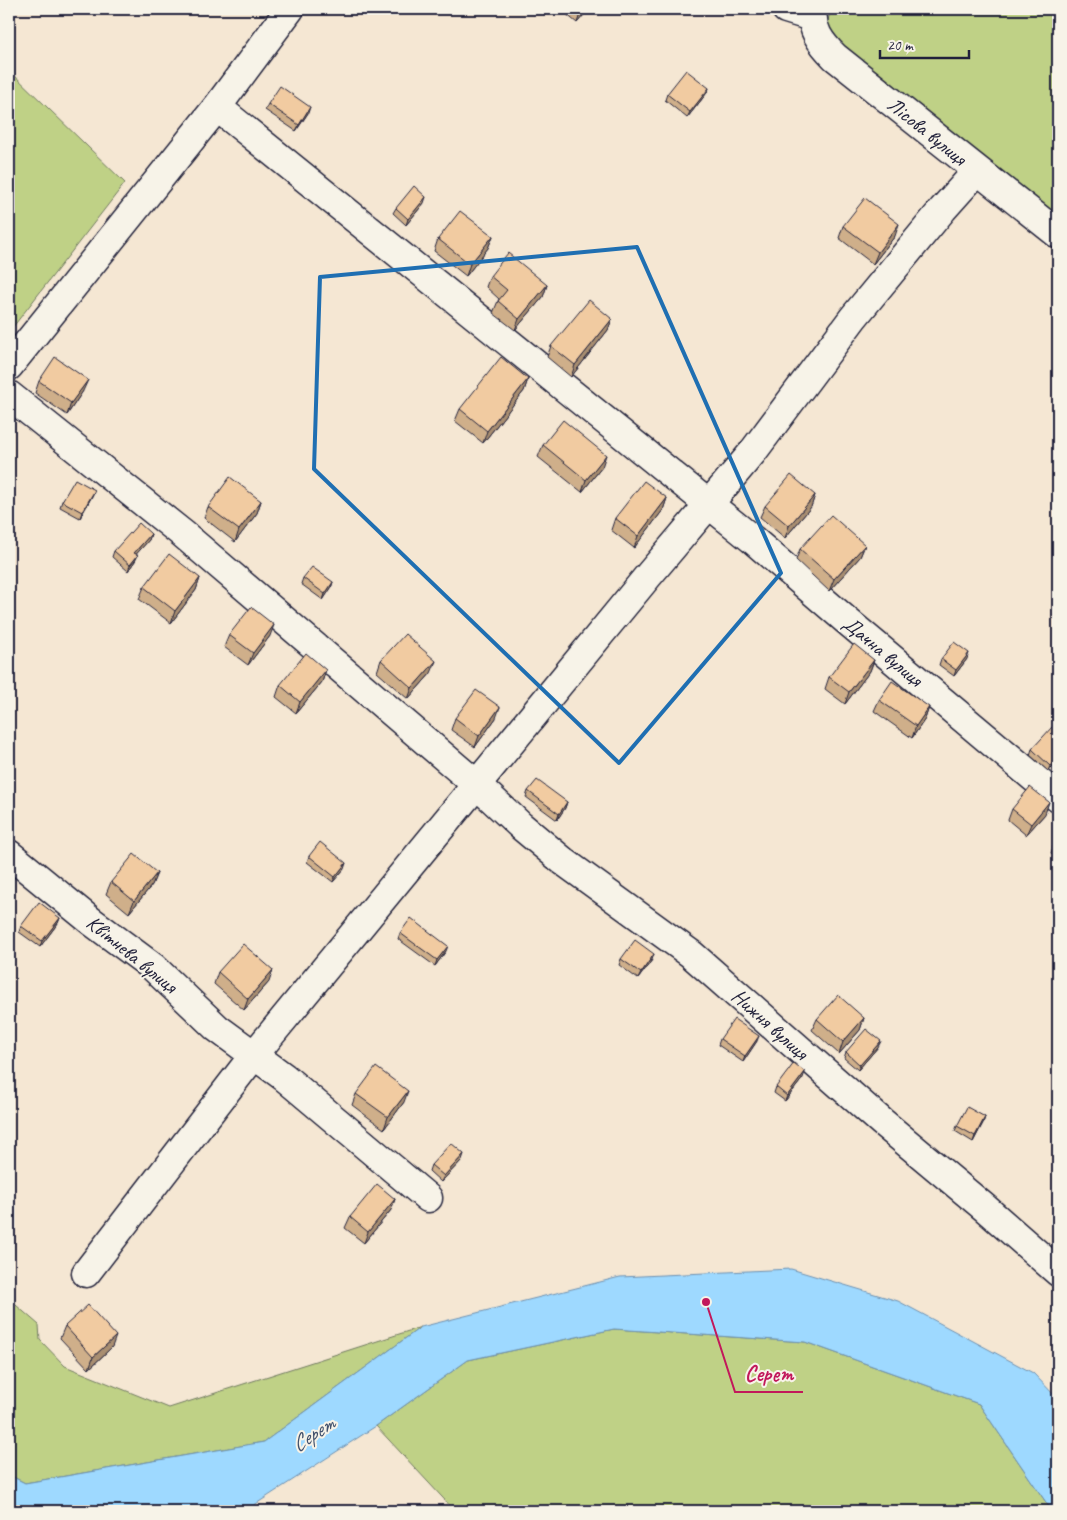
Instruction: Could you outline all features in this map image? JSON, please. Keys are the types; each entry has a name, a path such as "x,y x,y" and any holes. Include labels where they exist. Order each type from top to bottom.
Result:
{"street":[{"path":"9,366 217,107 290,9"},
{"path":"786,9 812,13"},
{"name":"Лісова вулиця","path":"812,13 813,25 820,41 835,57 1058,234"},
{"name":"Дачна вулиця","path":"217,107 709,504 1058,798"},
{"path":"86,1273 254,1055 476,784 752,453 837,340 902,258 977,171"},
{"name":"Нижня вулиця","path":"9,395 183,534 476,784 521,826 563,861 663,932 698,960 882,1122 1058,1272"},
{"name":"Квітнева вулиця","path":"9,854 91,921 153,967 210,1022 284,1077 428,1198"}],"highlighted area":[{"path":"637,247 781,573 619,763 314,469 320,277"}],"green space":[{"path":"831,9 1058,9 1058,215 829,38 828,20"},
{"path":"9,70 125,183 9,332"},
{"path":"9,1299 39,1325 40,1340 65,1366 169,1408 421,1327 264,1442 25,1483 9,1475"},
{"path":"614,1329 805,1342 979,1404 1052,1511 455,1511 376,1426 468,1360"}],"water":[{"path":"791,1269 898,1301 1033,1373 1058,1399 1058,1511 1052,1511 979,1404 805,1342 614,1329 468,1360 376,1426 245,1511 9,1511 9,1475 25,1483 264,1442 421,1327 620,1277"}],"building":[{"path":"686,70 709,88 690,112 667,94"},
{"path":"280,86 310,107 299,125 268,104"},
{"path":"414,186 426,197 408,219 396,208"},
{"path":"865,198 899,224 878,252 843,226"},
{"path":"460,211 493,236 470,264 438,239"},
{"path":"508,253 547,285 519,319 498,301 507,290 490,276"},
{"path":"589,300 612,319 575,365 551,346"},
{"path":"55,357 88,380 71,403 39,381"},
{"path":"501,357 528,379 487,431 460,409"},
{"path":"563,420 606,455 586,480 543,445"},
{"path":"791,475 815,495 789,526 765,506"},
{"path":"230,477 261,501 239,530 208,507"},
{"path":"75,479 95,490 82,512 62,501"},
{"path":"644,481 667,498 638,536 615,518"},
{"path":"831,515 865,545 834,579 800,549"},
{"path":"139,523 151,534 134,553 138,555 130,565 114,551"},
{"path":"169,554 200,578 175,611 144,587"},
{"path":"312,567 333,582 325,594 303,578"},
{"path":"251,607 274,625 253,653 229,635"},
{"path":"405,634 436,661 412,688 381,660"},
{"path":"954,642 969,653 956,670 941,659"},
{"path":"854,644 874,660 849,692 829,677"},
{"path":"306,653 326,670 300,702 280,685"},
{"path":"892,681 929,707 916,726 879,700"},
{"path":"476,690 500,707 479,736 455,718"},
{"path":"1052,727 1058,732 1058,756 1050,766 1032,749"},
{"path":"537,780 567,802 559,814 528,791"},
{"path":"1030,787 1049,802 1031,824 1012,809"},
{"path":"1058,840 1058,852 1053,847"},
{"path":"320,842 346,863 335,877 309,856"},
{"path":"134,854 157,873 134,901 111,882"},
{"path":"39,902 60,918 42,941 21,926"},
{"path":"411,918 448,946 437,960 400,933"},
{"path":"635,940 654,954 641,973 621,959"},
{"path":"243,944 273,970 248,999 218,972"},
{"path":"838,995 864,1018 843,1042 817,1019"},
{"path":"734,1019 759,1036 745,1056 720,1039"},
{"path":"866,1029 881,1041 860,1065 846,1052"},
{"path":"794,1063 805,1072 787,1096 776,1087"},
{"path":"376,1067 408,1091 388,1117 356,1094"},
{"path":"967,1107 985,1117 975,1136 957,1126"},
{"path":"451,1143 464,1154 444,1176 431,1165"},
{"path":"377,1184 395,1199 368,1232 350,1217"},
{"path":"88,1305 116,1336 93,1357 65,1326"}],"place":[{"name":"Серет","path":"706,1302"}]}
